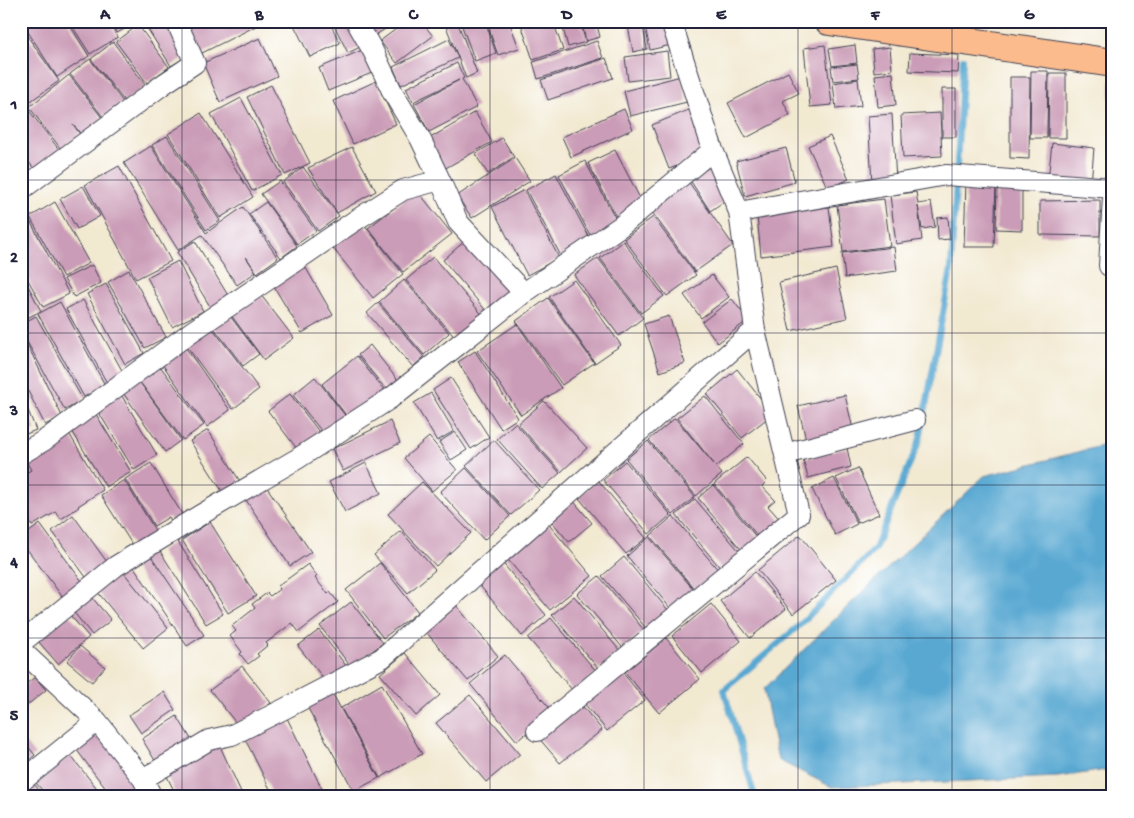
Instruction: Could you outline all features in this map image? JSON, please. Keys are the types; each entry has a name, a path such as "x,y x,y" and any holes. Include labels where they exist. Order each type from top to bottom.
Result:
{"highway":[{"path":"829,21 1113,63"}],"street":[{"path":"21,190 165,83 195,64 176,21"},
{"path":"356,21 393,93 420,138 458,222 524,293"},
{"path":"537,732 799,514 755,330 739,212 713,150 672,21"},
{"path":"21,643 116,566 298,459 391,398 524,293 621,226 713,150"},
{"path":"739,212 946,175 1113,188"},
{"path":"21,454 46,440 191,332 362,217 404,190 440,180"},
{"path":"1109,266 1113,197"},
{"path":"143,778 209,740 232,735 382,658 755,330"},
{"path":"785,454 915,420"},
{"path":"21,650 97,721 143,778 152,797"},
{"path":"21,782 97,721"}],"water":[{"path":"1113,443 1113,769 1058,777 832,787 778,760 764,689 984,476"}],"building":[{"path":"21,21 67,21 89,56 57,77"},
{"path":"69,21 108,21 118,37 90,54"},
{"path":"110,21 139,21 117,33"},
{"path":"147,21 169,21 189,55 171,66 144,23"},
{"path":"196,21 266,21 198,55 184,27"},
{"path":"292,21 329,21 340,43 310,57"},
{"path":"332,21 352,21 364,45 348,53"},
{"path":"365,21 387,21 390,26 374,36"},
{"path":"407,21 421,21 433,36 397,63 380,41"},
{"path":"444,21 457,21 477,73 466,78"},
{"path":"460,21 485,21 496,53 475,61"},
{"path":"486,21 509,21 519,48 498,55"},
{"path":"520,21 553,21 563,50 533,60"},
{"path":"561,21 580,21 586,42 568,47"},
{"path":"581,21 596,21 600,37 586,41"},
{"path":"627,21 642,21 647,49 633,52"},
{"path":"644,21 669,21 675,44 650,50"},
{"path":"138,25 169,67 147,83 116,42"},
{"path":"21,27 59,81 28,103 21,94"},
{"path":"260,38 277,76 220,102 203,63"},
{"path":"449,39 458,58 401,85 393,67"},
{"path":"597,41 603,58 538,79 533,62"},
{"path":"113,42 146,86 125,102 91,59"},
{"path":"825,45 832,105 810,107 804,48"},
{"path":"855,45 857,63 832,66 829,49"},
{"path":"890,47 892,70 874,72 872,49"},
{"path":"365,49 374,72 328,91 319,68"},
{"path":"667,51 670,76 628,81 625,57"},
{"path":"910,53 959,55 958,73 909,71"},
{"path":"606,58 613,78 548,100 541,80"},
{"path":"90,59 123,102 103,117 70,74"},
{"path":"457,63 464,78 462,79 477,107 429,132 414,104 459,80 413,102 406,88"},
{"path":"857,64 859,78 833,81 831,67"},
{"path":"1031,71 1048,71 1047,138 1030,138"},
{"path":"788,72 799,93 783,101 790,115 746,138 728,103"},
{"path":"893,73 896,105 878,107 875,75"},
{"path":"1049,73 1066,73 1066,138 1048,138"},
{"path":"69,75 103,119 82,136 73,124 80,134 61,149 29,107"},
{"path":"681,76 687,102 630,116 624,91"},
{"path":"1010,77 1030,77 1029,159 1010,158"},
{"path":"858,79 861,106 836,109 833,83"},
{"path":"1110,80 1113,80 1113,124 1110,124"},
{"path":"376,81 396,124 353,144 333,101"},
{"path":"271,85 310,163 285,175 247,97"},
{"path":"942,89 956,89 956,137 942,137"},
{"path":"241,98 282,175 252,191 211,114"},
{"path":"21,100 60,151 35,170 21,152"},
{"path":"624,109 633,129 571,157 562,137"},
{"path":"691,109 708,154 669,169 652,125"},
{"path":"475,112 492,142 442,170 425,141"},
{"path":"201,113 253,197 220,218 168,134"},
{"path":"940,113 942,156 903,158 901,115"},
{"path":"892,114 896,181 872,183 868,116"},
{"path":"167,136 220,221 206,230 152,145"},
{"path":"830,136 849,179 828,189 808,146"},
{"path":"502,138 514,157 488,174 475,154"},
{"path":"1052,143 1094,148 1091,184 1048,180"},
{"path":"151,146 206,233 243,207 278,258 257,273 246,257 256,272 237,285 202,235 178,250 124,163"},
{"path":"352,147 376,191 337,213 308,168"},
{"path":"786,148 795,182 745,196 736,161"},
{"path":"615,150 644,206 618,220 588,163"},
{"path":"515,158 530,181 472,218 457,196"},
{"path":"21,161 30,173 21,180"},
{"path":"585,161 619,225 592,239 559,175"},
{"path":"119,166 171,261 136,279 85,185"},
{"path":"711,166 731,197 710,211 690,180"},
{"path":"303,167 339,216 318,231 283,182"},
{"path":"556,174 591,241 561,256 526,190"},
{"path":"280,181 316,231 297,244 261,194"},
{"path":"688,181 733,245 695,272 649,208"},
{"path":"966,181 996,181 994,247 964,247"},
{"path":"997,184 1022,184 1022,230 996,229"},
{"path":"83,186 100,216 77,229 60,199"},
{"path":"417,190 452,234 403,272 368,228"},
{"path":"524,190 559,258 527,275 492,207"},
{"path":"916,192 918,204 931,202 935,227 922,229 918,206 922,240 896,244 890,195"},
{"path":"884,199 890,246 843,252 837,205"},
{"path":"1100,200 1100,236 1040,235 1040,201"},
{"path":"55,202 89,263 63,277 30,217"},
{"path":"266,202 297,246 281,258 249,214"},
{"path":"829,207 834,247 761,256 757,216"},
{"path":"653,217 696,275 667,296 624,239"},
{"path":"948,217 950,239 938,240 937,218"},
{"path":"29,219 69,294 43,307 21,267 21,223"},
{"path":"363,223 403,274 373,298 332,247"},
{"path":"467,239 512,293 488,313 443,260"},
{"path":"195,241 232,302 214,313 177,252"},
{"path":"623,241 664,296 641,313 600,258"},
{"path":"894,247 897,271 845,278 842,253"},
{"path":"433,257 484,317 457,340 406,280"},
{"path":"598,258 643,318 619,336 574,275"},
{"path":"178,261 203,311 172,327 147,277"},
{"path":"303,263 333,315 302,333 271,282"},
{"path":"92,265 101,283 74,297 64,279"},
{"path":"836,269 847,318 790,331 779,282"},
{"path":"129,270 166,337 145,348 108,282"},
{"path":"21,272 41,311 21,321"},
{"path":"712,275 729,297 701,318 684,295"},
{"path":"404,280 449,333 424,355 379,302"},
{"path":"574,280 621,345 595,363 549,297"},
{"path":"106,284 144,353 125,364 87,294"},
{"path":"257,290 294,338 264,360 228,311"},
{"path":"548,298 594,363 562,385 516,321"},
{"path":"732,299 748,320 718,343 702,322"},
{"path":"83,300 124,374 107,383 66,309"},
{"path":"60,302 105,385 84,397 38,314"},
{"path":"378,303 424,357 413,367 367,313"},
{"path":"227,312 259,354 243,366 211,324"},
{"path":"36,316 83,400 65,410 21,331 21,324"},
{"path":"669,316 685,363 660,372 644,324"},
{"path":"517,324 561,388 521,415 477,351"},
{"path":"210,325 259,389 233,409 185,344"},
{"path":"26,342 62,416 45,425 21,377 21,345"},
{"path":"183,344 230,410 207,427 160,361"},
{"path":"370,345 400,383 388,392 358,355"},
{"path":"475,351 518,418 501,429 458,362"},
{"path":"357,356 384,390 348,418 322,384"},
{"path":"157,362 204,425 183,440 139,381 181,440 165,452 121,390"},
{"path":"737,369 773,414 742,438 707,394"},
{"path":"315,377 348,419 326,437 293,395"},
{"path":"451,378 489,437 471,449 433,390"},
{"path":"21,393 36,430 21,436"},
{"path":"120,393 157,455 134,470 96,408"},
{"path":"431,393 454,431 437,441 414,403"},
{"path":"290,394 323,437 301,454 268,411"},
{"path":"845,395 853,429 806,440 798,406"},
{"path":"705,396 744,444 716,467 722,474 696,496 649,440 675,418 714,464 677,418"},
{"path":"544,401 587,448 561,472 518,424"},
{"path":"94,411 131,472 106,487 69,426"},
{"path":"390,421 400,443 343,471 332,449"},
{"path":"515,423 560,473 542,489 497,439"},
{"path":"67,430 103,490 61,519 56,512 32,526 21,508 21,476 31,470 23,456"},
{"path":"208,430 241,483 224,494 190,441"},
{"path":"455,432 467,450 451,460 439,442"},
{"path":"429,437 457,470 432,491 404,458"},
{"path":"494,440 539,490 511,515 466,466"},
{"path":"648,441 695,497 673,515 626,459"},
{"path":"847,448 851,467 808,478 803,459"},
{"path":"747,457 767,481 762,486 775,500 768,506 782,522 761,540 714,484"},
{"path":"625,461 671,515 649,534 603,480"},
{"path":"151,463 185,519 174,525 169,517 154,526 125,479"},
{"path":"366,463 381,493 345,512 329,482"},
{"path":"466,468 510,516 484,540 440,492"},
{"path":"858,468 879,514 858,523 836,478"},
{"path":"834,478 857,524 835,535 812,489"},
{"path":"124,480 158,535 135,549 101,495"},
{"path":"598,480 646,538 626,554 578,497"},
{"path":"422,482 471,533 436,566 388,514"},
{"path":"713,485 759,540 744,553 698,498"},
{"path":"266,486 311,552 290,566 246,500"},
{"path":"571,498 592,523 569,542 548,517"},
{"path":"695,499 741,553 722,570 676,515"},
{"path":"73,515 107,562 86,577 52,531"},
{"path":"673,516 719,571 696,591 650,536"},
{"path":"545,520 592,576 550,610 504,555"},
{"path":"210,522 256,596 228,613 182,540"},
{"path":"40,524 84,584 64,599 21,541 21,538"},
{"path":"401,531 435,570 408,593 374,555"},
{"path":"800,535 836,580 793,614 758,570"},
{"path":"649,537 694,590 671,609 627,556"},
{"path":"177,540 223,614 206,624 160,551"},
{"path":"149,553 204,635 187,646 132,564"},
{"path":"624,557 668,610 646,628 602,576"},
{"path":"500,560 546,615 522,636 476,581"},
{"path":"380,563 418,612 383,638 346,590"},
{"path":"308,564 317,576 315,578 328,594 330,592 338,602 299,632 292,623 266,643 268,645 257,654 259,656 248,664 230,636 236,631 232,626 255,608 252,604 267,593 270,596 280,589 278,586"},
{"path":"121,569 168,628 143,648 96,590"},
{"path":"755,572 786,609 750,638 720,601"},
{"path":"599,576 644,630 623,648 577,594"},
{"path":"90,595 111,620 92,635 72,610"},
{"path":"574,596 620,651 599,669 552,615"},
{"path":"451,599 498,656 468,681 420,625"},
{"path":"351,602 383,643 351,667 320,626"},
{"path":"711,604 741,641 702,673 672,636"},
{"path":"69,614 89,637 58,664 38,641"},
{"path":"551,618 597,672 574,692 528,638"},
{"path":"319,630 347,667 327,683 298,646"},
{"path":"666,638 700,679 659,713 625,672"},
{"path":"80,646 105,667 92,682 67,661"},
{"path":"405,653 440,695 416,716 380,674"},
{"path":"505,655 552,711 517,741 470,684"},
{"path":"242,666 271,703 239,727 210,690"},
{"path":"622,672 645,700 607,731 584,703"},
{"path":"35,677 46,690 21,710 21,688"},
{"path":"382,684 422,754 380,778 341,708"},
{"path":"330,689 379,778 354,791 305,703"},
{"path":"164,692 175,710 141,733 129,715"},
{"path":"470,695 520,754 486,782 436,723"},
{"path":"579,702 602,730 560,763 537,736"},
{"path":"177,716 194,744 159,767 142,739"},
{"path":"286,716 325,795 322,797 274,797 244,737"},
{"path":"101,731 145,790 136,797 112,797 76,749"},
{"path":"21,738 35,755 21,767"},
{"path":"219,744 241,792 230,797 177,797 164,770"},
{"path":"70,755 104,797 48,797 36,783"},
{"path":"34,784 45,797 21,797 21,795"}],"waterway":[{"path":"755,797 724,690 801,624 875,549 920,439 951,269 963,59"}]}
